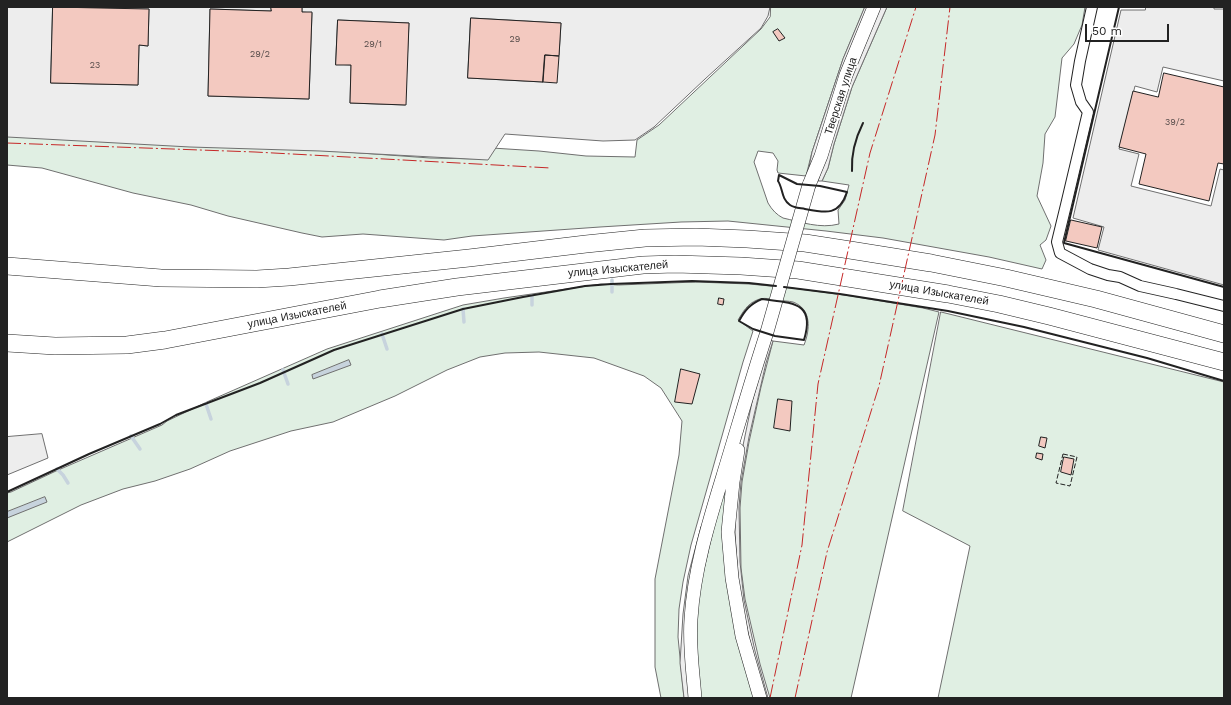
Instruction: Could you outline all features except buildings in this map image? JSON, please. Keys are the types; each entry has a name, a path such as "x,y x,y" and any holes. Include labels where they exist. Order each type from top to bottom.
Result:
{"highway":[{"path":"7,266 161,278 257,279 312,275 645,238 696,237 747,239 805,243 931,263 999,276 1096,299 1224,334"},
{"name":"улица Изыскателей","path":"7,343 55,346 106,346 172,339 457,287 643,265 683,264 798,270 948,294 1042,314 1224,362"}],"street":[{"name":"Тверская улица","path":"767,332 809,185 821,156 846,74 874,7"},
{"path":"1092,7 1076,85 1081,102 1088,112 1057,242 1060,253 1090,269 1120,277 1140,286 1224,306"},
{"path":"695,698 690,643 696,577 709,525 767,332"},
{"path":"760,698 742,636 732,578 728,532 733,482 742,430 767,332"}],"green space":[{"path":"771,7 865,7 843,59 812,152 806,176 778,173 778,161 773,153 758,151 754,162 768,203 777,214 783,218 825,226 839,224 838,210 845,200 849,185 822,181 828,168 852,87 887,7 1085,7 1082,25 1074,44 1062,58 1055,117 1045,134 1043,163 1037,196 1051,226 1046,240 1040,245 1046,260 1042,269 989,257 883,238 728,221 681,222 600,227 472,236 444,240 363,234 322,237 228,216 191,205 133,193 42,168 7,165 7,136 333,151 430,158 481,159 492,148 586,156 635,157 637,140 659,125 761,29 770,17"},
{"path":"696,282 749,284 792,288 851,296 939,312 851,698 770,698 760,664 745,599 741,568 740,508 742,482 761,387 773,341 804,345 806,339 808,320 804,310 793,302 767,298 759,299 748,306 738,320 753,331 691,545 679,609 678,637 684,698 661,698 655,667 655,579 679,455 682,421 661,388 644,376 594,358 539,352 505,353 480,357 447,370 395,396 333,422 291,431 230,451 190,469 155,481 123,489 81,505 7,542 7,493 162,425 167,421 209,401 327,349 463,305 601,284 618,285"},
{"path":"941,312 1224,382 1224,698 938,698 970,546 903,511"},
{"path":"725,481 756,698 701,698 697,673 696,603"}],"shaded area":[{"path":"7,7 53,7 271,7 271,11 210,9 208,96 309,99 312,13 302,12 302,7 770,7 768,16 761,28 654,127 635,140 603,141 505,134 488,160 320,151 190,147 7,137","holes":["53,7 149,9 148,46 139,45 138,85 51,83","471,18 561,23 559,55 545,55 543,82 468,78","338,20 409,23 405,105 350,103 351,65 336,64"]},
{"path":"865,7 870,7 807,177 812,152 843,59"},
{"path":"881,7 887,7 852,87 828,168 822,181 818,181 853,67"},
{"path":"1146,7 1214,7 1214,9 1224,9 1224,81 1163,67 1157,92 1135,86 1119,149 1139,154 1131,186 1211,206 1220,169 1224,170 1224,285 1098,250 1104,227 1073,218 1121,10 1145,10"},
{"path":"770,340 773,341 766,363 749,437 741,482 739,507 740,562 744,600 755,651 768,698 764,698 739,590 735,517 740,460 752,402"},
{"path":"349,360 351,365 313,379 312,375"},
{"path":"42,434 48,458 7,475 7,437"},
{"path":"45,497 47,502 7,518 7,512"},
{"path":"701,527 690,698 684,698 680,663 683,614 688,576"}],"waterway":[{"path":"612,280 612,292"},
{"path":"532,296 532,305"},
{"path":"463,309 464,322"},
{"path":"382,334 387,349"},
{"path":"283,370 288,384"},
{"path":"206,404 211,419"},
{"path":"131,436 140,449"},
{"path":"57,469 68,483"}],"fence":[{"path":"1063,454 1077,457 1070,486 1056,483 1063,454"}],"wall":[{"path":"1119,7 1064,243 1224,287"},
{"path":"852,171 854,146 863,123"},
{"path":"779,175 797,184 820,186 847,192 840,205 831,211 825,212 795,207 787,203 785,200 778,181 779,175"},
{"path":"7,492 89,454 160,424 176,415 260,383 334,350 463,309 585,286 611,284 692,281 749,283 776,286"},
{"path":"784,287 948,311 1024,327 1147,358 1224,381"},
{"path":"762,299 791,303 804,311 807,318 807,327 804,340 775,336 753,329 739,321 748,308 762,299"}],"power":[{"path":"770,698 802,545 818,384 870,153 916,7"},
{"path":"795,698 827,552 879,386 935,135 950,7"},
{"path":"7,143 255,152 551,168"}]}
